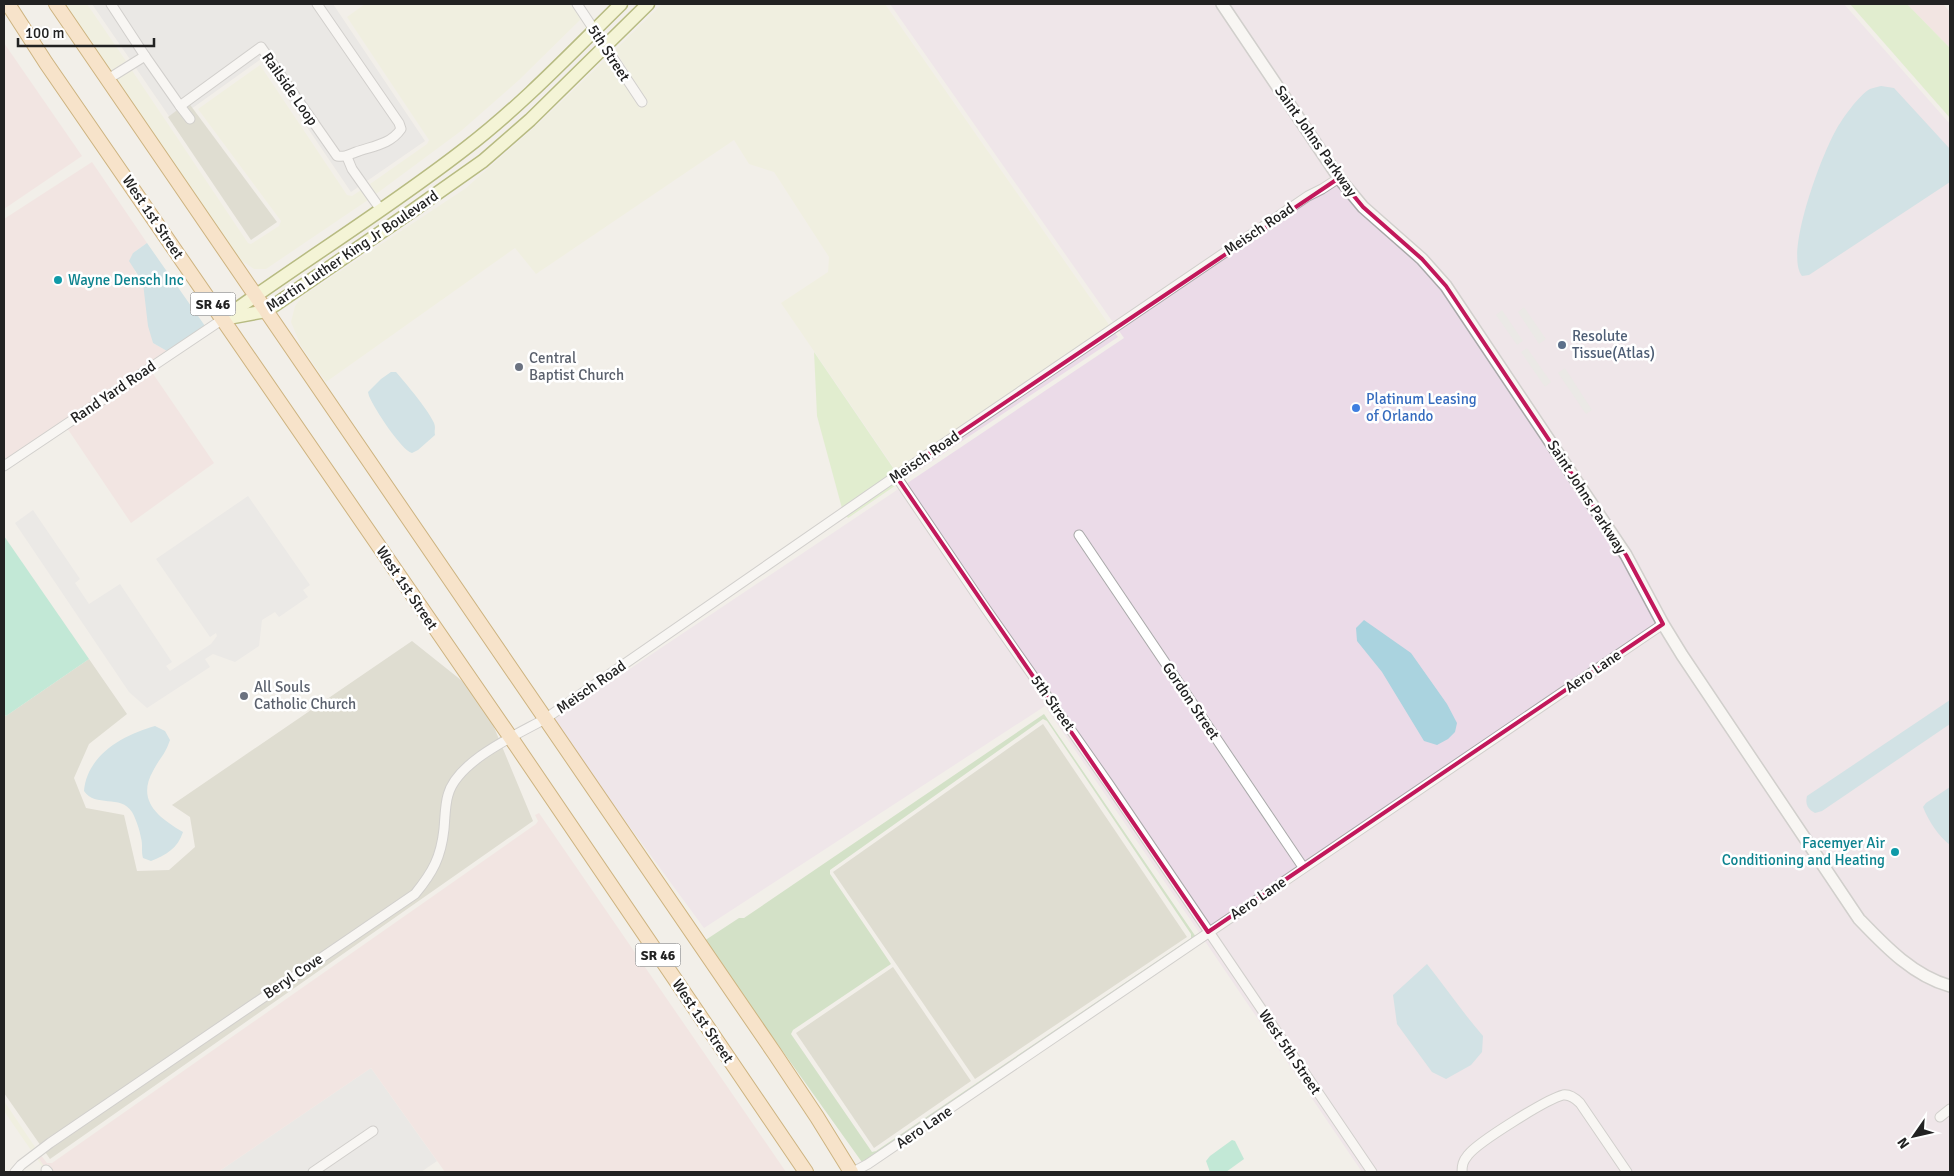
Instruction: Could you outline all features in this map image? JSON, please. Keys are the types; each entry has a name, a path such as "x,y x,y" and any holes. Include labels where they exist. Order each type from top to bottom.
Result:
{"main road":[{"name":"West 1st Street","path":"8,4 46,63 511,738 806,1172"},
{"name":"SR 46","path":"56,4 783,1066 852,1172"},
{"name":"Martin Luther King Jr Boulevard","path":"223,319 381,210 467,147 530,93 621,4"},
{"name":"Martin Luther King Jr Boulevard","path":"223,319 266,310 412,212 483,160 530,120 648,4"}],"street":[{"path":"111,4 190,120"},
{"path":"317,4 400,123 400,129 396,136 374,148 356,152 347,157"},
{"name":"5th Street","path":"577,4 642,102"},
{"name":"Saint Johns Parkway","path":"1222,4 1339,178 1362,207 1422,259 1446,286 1626,555 1663,624 1858,919 1889,950 1912,968 1950,986"},
{"name":"Railside Loop","path":"180,106 261,48 337,156 347,157 352,169 381,210"},
{"path":"108,79 145,56"},
{"name":"Meisch Road","path":"511,738 545,719 896,476 1308,196 1339,178"},
{"name":"Rand Yard Road","path":"4,466 223,319"},
{"name":"5th Street","path":"896,476 986,609 1108,783 1208,932"},
{"name":"Gordon Street","path":"1079,535 1304,867"},
{"name":"Aero Lane","path":"852,1172 876,1159 1032,1054 1208,932 1663,624"},
{"name":"Beryl Cove","path":"15,1172 21,1165 50,1143 415,894 431,875 438,856 443,836 448,794 458,776 468,766 511,738"},
{"name":"West 5th Street","path":"1208,932 1372,1172"},
{"path":"1462,1172 1462,1164 1469,1153 1538,1106 1563,1095 1569,1095 1580,1103 1627,1172"},
{"path":"1940,1117 1950,1109"},
{"path":"314,1172 373,1131"}],"highlighted area":[{"path":"1339,178 1363,207 1422,259 1446,286 1626,555 1663,624 1208,932 896,476"}],"shaded area":[{"path":"63,4 87,4 126,61 109,73"},
{"path":"92,4 333,4 425,141 351,192 261,59 173,122"},
{"path":"365,4 570,4 581,19 519,80 461,131 376,194 370,184 427,144 429,140 347,17"},
{"path":"662,4 885,4 1112,329 898,474 781,303 828,272 829,257 774,172 749,164 734,140 536,274 515,248 326,382 301,346 291,322 295,306 303,296 466,188 537,125 607,58 640,108 648,103 615,50"},
{"path":"890,4 1844,4 1950,124 1950,1172 1362,1172 1045,706 704,928 552,721 1124,338"},
{"path":"1907,4 1943,4 1950,12 1950,48"},
{"path":"4,43 82,156 4,209"},
{"path":"260,65 347,195 352,196 361,190 368,200 266,269 254,269 239,259 114,80 131,69 248,243 251,244 279,226 281,221 198,109"},
{"path":"188,102 277,222 251,240 168,117"},
{"path":"92,162 147,243 133,253 135,272 143,282 153,343 167,351 147,365 214,463 131,523 63,422 4,462 4,219"},
{"path":"1524,307 1546,339 1539,344 1518,312"},
{"path":"1502,310 1523,341 1517,345 1496,315"},
{"path":"1112,329 1118,337 902,481 898,474"},
{"path":"1527,348 1551,382 1545,387 1521,352"},
{"path":"1565,368 1592,410 1586,414 1558,373"},
{"path":"248,496 310,585 303,590 308,597 279,617 275,612 262,620 259,646 235,662 213,654 205,659 210,667 147,708 129,692 15,523 33,510 80,579 75,583 89,604 120,584 172,662 166,666 170,671 211,644 217,636 216,633 210,637 156,559"},
{"path":"412,641 481,696 533,821 50,1159 4,1093 4,714 6,716 89,659 127,714 89,744 74,778 86,808 124,815 137,871 169,870 195,847 190,817 172,805"},
{"path":"1043,724 1187,937 975,1079 833,872"},
{"path":"539,813 786,1172 445,1172 371,1068 218,1172 48,1172 34,1152 37,1150 47,1163 52,1163 536,824 538,821 535,815"},
{"path":"893,967 971,1081 874,1148 796,1033"},
{"path":"371,1068 437,1161 421,1172 218,1172"},
{"path":"4,1101 37,1150 34,1152 48,1172 46,1172 4,1111"}],"green space":[{"path":"1850,4 1907,4 1950,48 1950,118"},
{"path":"814,352 902,481 848,518 843,512 817,416"},
{"path":"4,536 89,659 6,716 4,714"},
{"path":"1044,714 1196,937 864,1165 704,941 739,918 744,918","holes":["1043,719 1047,721 1191,934 1191,938 872,1152 791,1034 793,1030 891,964 830,874 830,870"]},
{"path":"1232,1140 1235,1141 1244,1159 1226,1172 1210,1172 1206,1161"}],"water":[{"path":"1881,86 1894,88 1950,149 1950,182 1809,275 1802,276 1798,264 1801,226 1822,160 1836,130 1851,108 1870,89"},
{"path":"147,243 205,326 167,351 153,343 148,326 143,283 129,261 133,253"},
{"path":"391,372 396,372 411,390 435,425 435,435 412,453 401,445 376,410 369,396 368,392"},
{"path":"1364,620 1411,653 1447,704 1457,723 1455,732 1448,739 1437,745 1424,741 1382,672 1357,641 1356,628"},
{"path":"1950,700 1950,724 1822,811 1815,813 1809,808 1806,802 1807,796"},
{"path":"155,726 165,731 170,740 148,782 149,800 158,814 183,832 175,847 151,861 143,858 142,841 132,812 121,804 95,799 84,791 87,778 99,757 119,741"},
{"path":"1950,787 1950,845 1934,828 1923,807"},
{"path":"1427,964 1483,1036 1482,1052 1471,1065 1446,1079 1432,1072 1397,1024 1393,995"}],"place":[{"name":"Wayne Densch Inc","path":"58,280"},
{"name":"Resolute Tissue(Atlas)","path":"1562,345"},
{"name":"Central Baptist Church","path":"519,367"},
{"name":"Platinum Leasing of Orlando","path":"1356,408"},
{"name":"All Souls Catholic Church","path":"244,696"},
{"name":"Facemyer Air Conditioning and Heating","path":"1895,852"}]}
